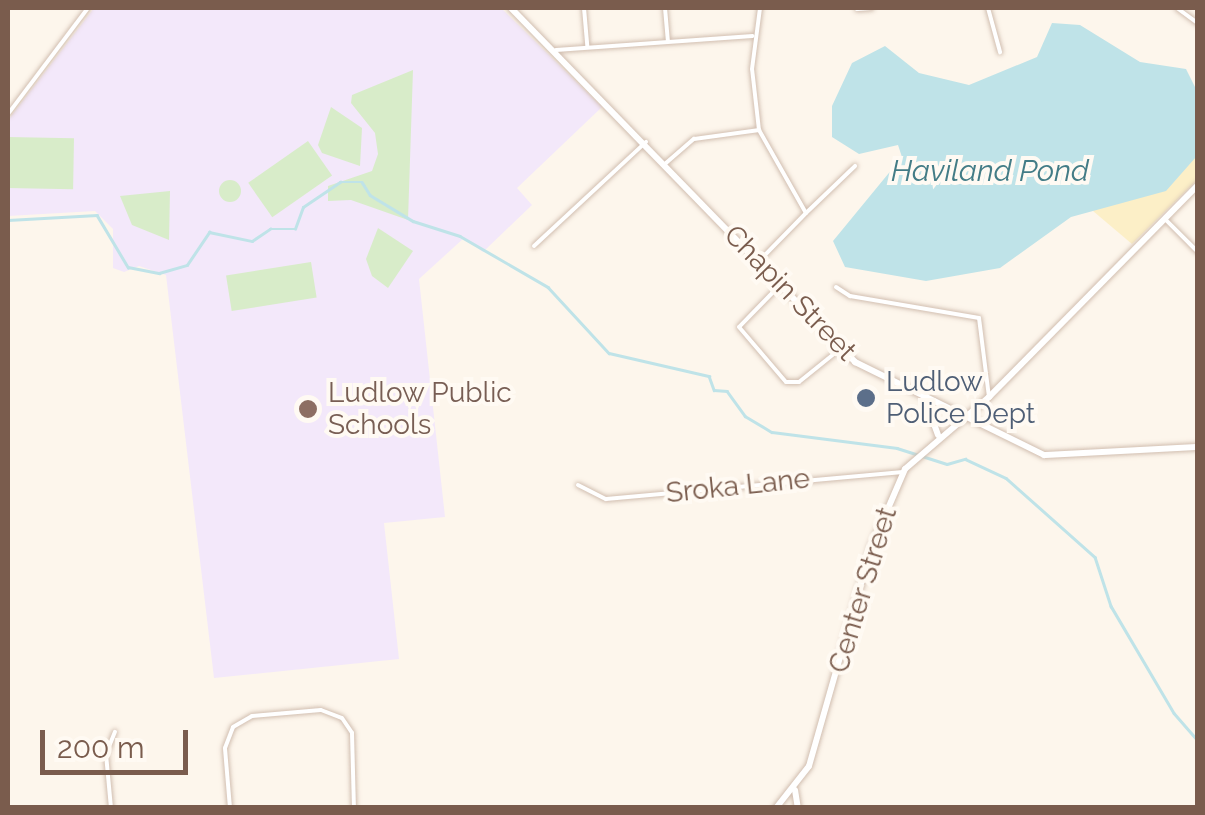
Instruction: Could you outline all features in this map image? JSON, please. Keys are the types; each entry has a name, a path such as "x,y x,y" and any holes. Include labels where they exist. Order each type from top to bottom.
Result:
{"main road":[{"name":"Chapin Street","path":"511,8 646,142 840,349 925,401 1044,455 1198,447"},
{"name":"Center Street","path":"776,808 795,789 812,760 871,548 902,472 914,455 989,396 1198,184"},
{"path":"925,401 938,435"},
{"path":"795,789 798,808"}],"street":[{"path":"8,114 88,8"},
{"path":"584,8 587,46"},
{"path":"665,8 668,41"},
{"path":"556,50 753,36 761,31 760,8"},
{"path":"857,9 872,8"},
{"path":"988,8 1000,52"},
{"path":"1177,8 1198,23"},
{"path":"753,36 758,130 806,213"},
{"path":"666,163 694,139 758,130"},
{"path":"534,246 646,142"},
{"path":"758,262 856,166"},
{"path":"1164,218 1198,252"},
{"path":"779,286 739,327 785,381 798,383 840,349"},
{"path":"836,287 850,296 979,318 989,396"},
{"name":"Sroka Lane","path":"578,486 606,499 902,472"},
{"path":"230,808 225,748 236,724 252,716 321,710 342,718 352,733 354,808"},
{"path":"111,808 106,752 115,732"}],"shaded area":[{"name":"Ludlow Public Schools","path":"94,8 501,8 602,107 517,188 532,205 483,252 464,238 419,279 445,517 384,523 399,659 214,678 166,275 139,266 124,272 113,268 113,229 95,211 8,216 8,120"}],"green space":[{"path":"413,70 408,220 351,200 328,201 328,186 372,171 378,154 375,133 351,103 352,95"},
{"path":"331,107 362,128 360,166 322,153 318,145"},
{"path":"8,137 74,138 73,189 8,188"},
{"path":"308,141 332,175 272,217 248,183"},
{"path":"230,180 238,183 238,199 230,202 222,199 219,191 222,183"},
{"path":"170,191 169,240 132,225 120,196"},
{"path":"378,228 413,251 388,288 372,276 366,259"},
{"path":"311,262 317,298 232,311 226,275"}],"sand":[{"path":"1197,109 1197,180 1132,244 1093,211"}],"water":[{"name":"Haviland Pond","path":"1052,23 1080,25 1140,62 1186,69 1197,91 1196,157 1166,191 1071,217 1000,268 926,281 845,267 833,241 902,157 898,145 859,154 832,137 832,106 852,63 885,46 919,73 969,85 1037,57"}],"waterway":[{"path":"8,220 97,215 128,267 159,273 187,265 209,232 252,241 270,229 295,229 303,207 340,182 362,182 370,195 413,221 460,236 548,287 609,353 709,376 714,390 727,391 745,416 772,432 897,448 947,464 965,459 1006,478 1095,557 1111,606 1174,713 1198,741"}],"place":[{"name":"Ludlow Police Dept","path":"866,398"},
{"name":"Ludlow Public Schools","path":"308,409"}]}
